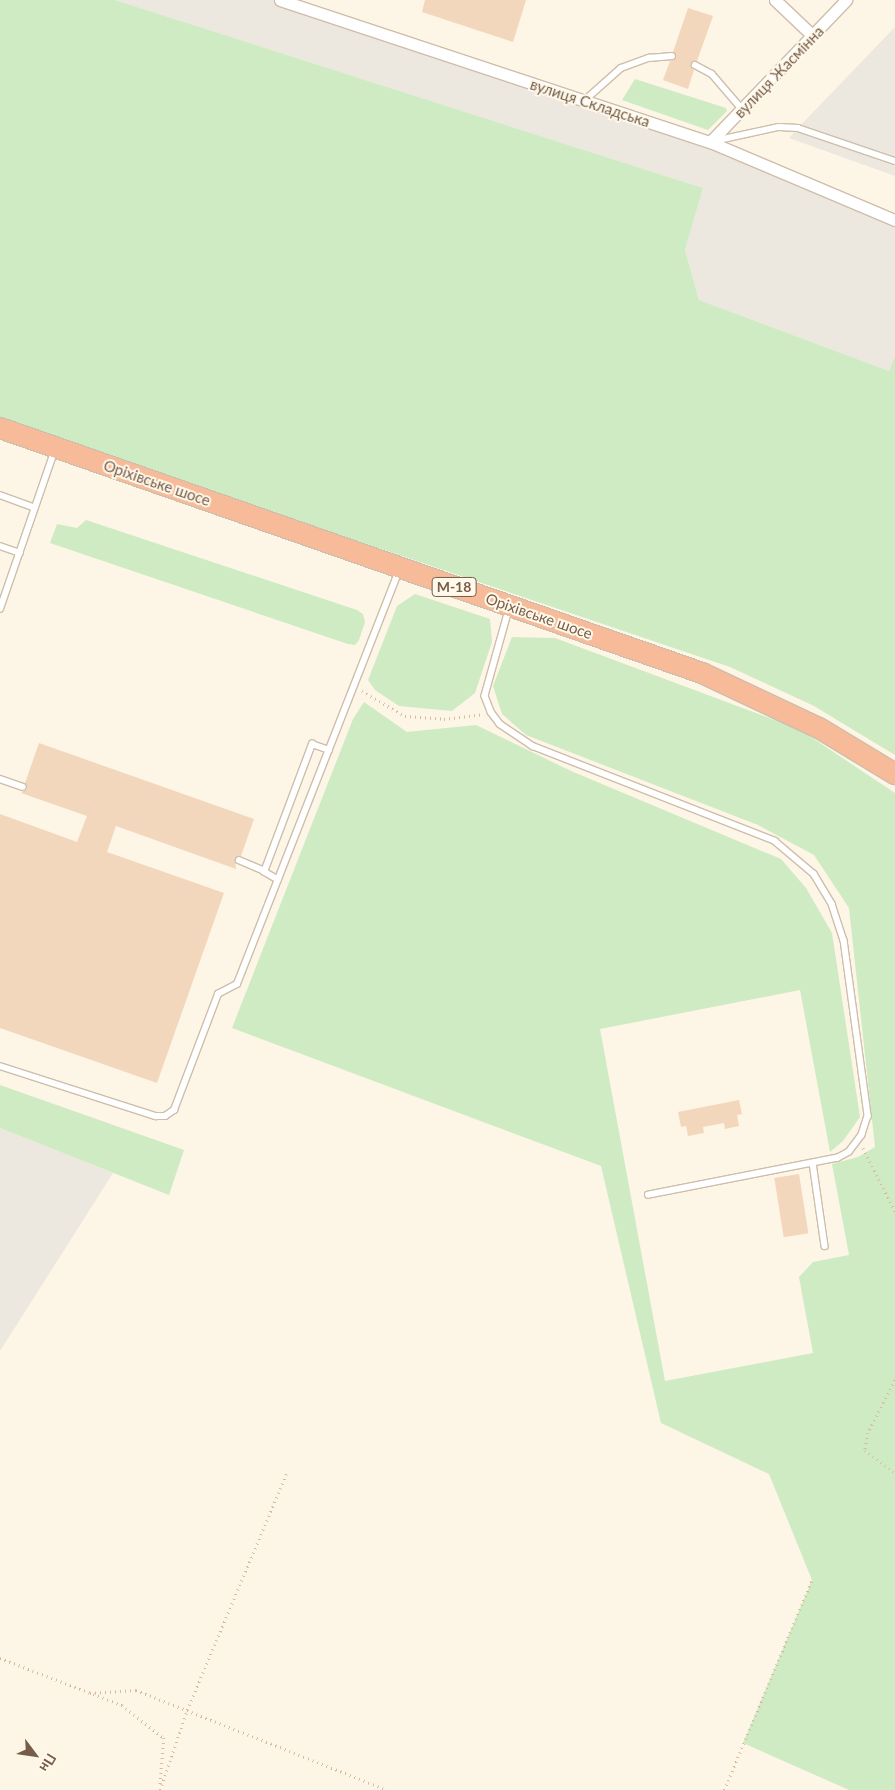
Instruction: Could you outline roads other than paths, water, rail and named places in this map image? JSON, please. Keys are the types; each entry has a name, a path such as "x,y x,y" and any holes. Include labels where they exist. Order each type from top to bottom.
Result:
{"highway":[{"name":"Оріхівське шосе","path":"0,428 702,673 811,724 895,774"}],"street":[{"name":"вулиця Складська","path":"280,0 710,142 895,220"},
{"path":"775,0 813,36"},
{"name":"вулиця Жасмінна","path":"710,142 743,110 846,0"}],"lane":[{"path":"584,100 621,68 649,58 672,56"},
{"path":"695,65 712,74 743,110"},
{"path":"710,142 779,127 798,128 895,161"},
{"path":"0,609 56,447"},
{"path":"0,495 35,508"},
{"path":"0,546 20,552"},
{"path":"0,1066 165,1116 174,1110 218,994 237,984 400,568"},
{"path":"510,606 485,696 491,712 509,732 533,746 775,841 814,874 832,904 844,940 868,1116 858,1141 849,1152 838,1158 649,1195"},
{"path":"265,871 312,744 329,750"},
{"path":"0,779 24,787"},
{"path":"239,860 265,871 266,875 278,880"},
{"path":"814,1163 825,1246"}]}
